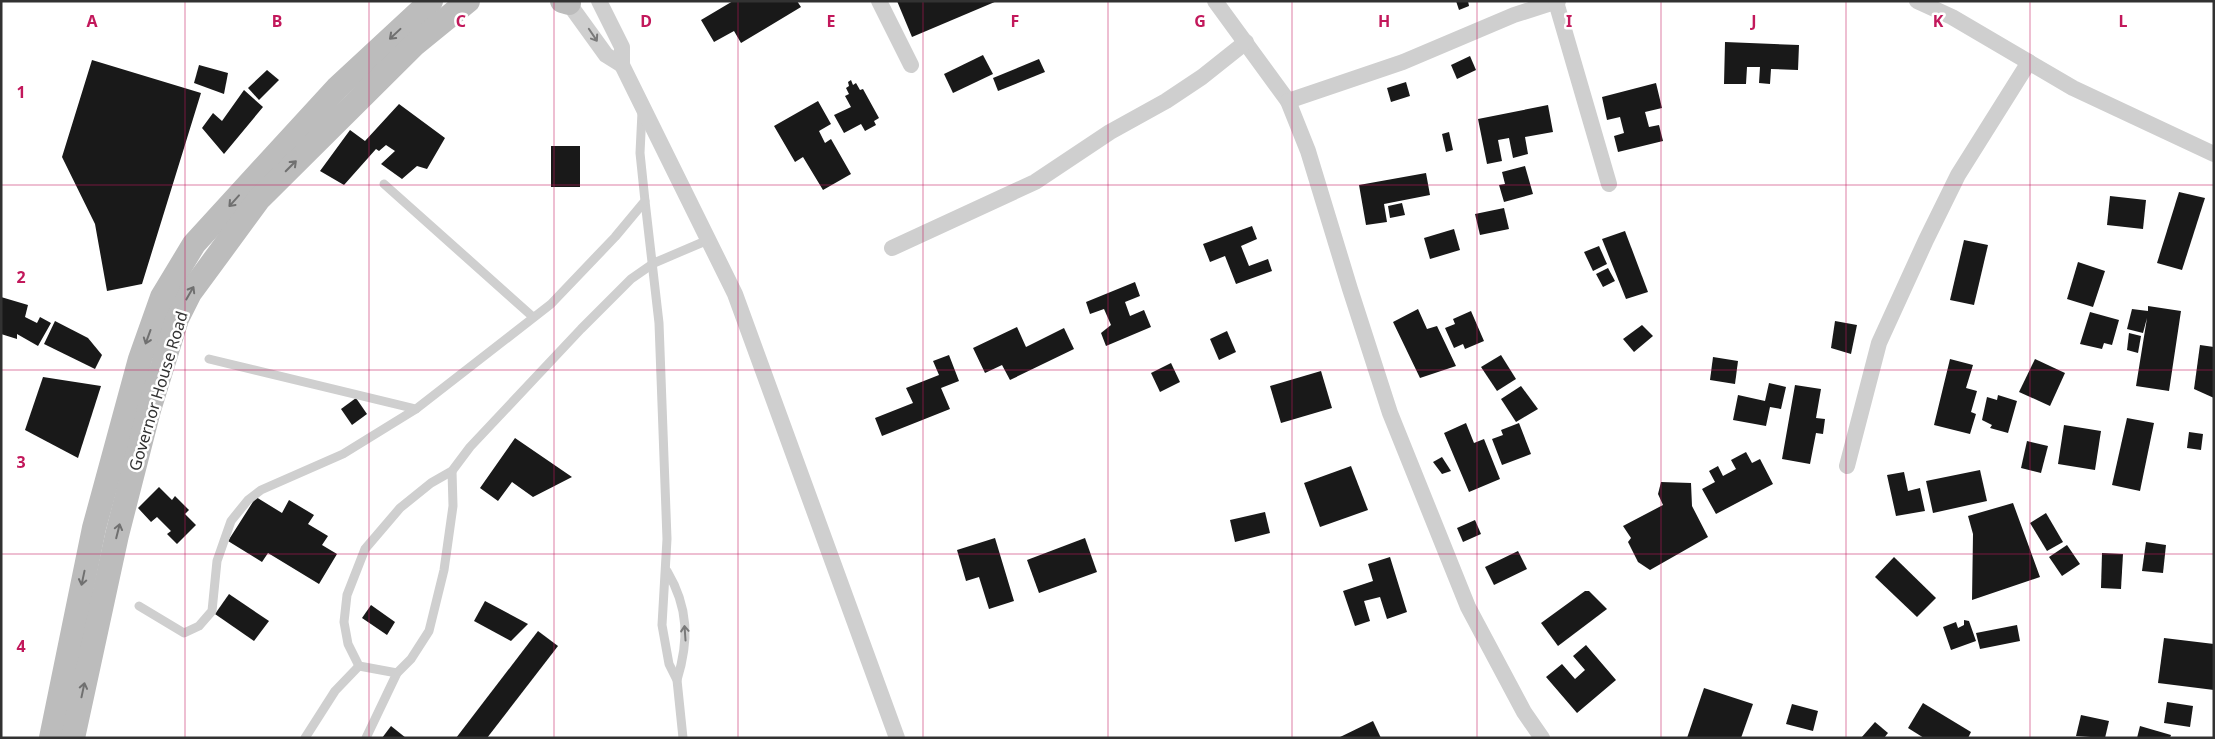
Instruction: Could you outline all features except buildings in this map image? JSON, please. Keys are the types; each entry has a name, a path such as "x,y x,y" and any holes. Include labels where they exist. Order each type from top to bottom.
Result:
{"main road":[{"name":"Governor House Road","path":"51,738 94,528 140,359 162,297 194,244 337,88 431,1"},
{"name":"Governor House Road","path":"73,738 117,535 149,410 177,319 190,293 259,199 414,45 468,1"}],"street":[{"path":"599,1 622,47 622,65 735,294 897,738"},
{"path":"879,1 911,64"},
{"path":"1215,1 1288,101 1308,151 1350,289 1394,422 1468,607 1524,712 1542,738"},
{"path":"1917,1 1952,18 2073,88 2214,154"},
{"path":"566,2 606,55 622,65"},
{"path":"1288,101 1403,62 1514,15 1557,2 1609,184"},
{"path":"892,248 1035,182 1110,132 1166,101 1202,77 1246,42"},
{"path":"1847,466 1879,343 1958,175 2029,62"}],"lane":[{"path":"642,104 640,152 644,201 654,263 659,323 667,571 662,625 669,664 677,680 683,738"},
{"path":"384,184 533,317"},
{"path":"139,606 184,633 199,626 212,611 217,561 231,521 248,500 261,490 343,454 416,409 551,304 615,237 644,201"},
{"path":"359,666 348,644 344,622 347,595 365,549 400,508 431,483 452,471 470,447 581,329 631,279 654,263 708,240"},
{"path":"209,359 416,409"},
{"path":"366,738 398,673 411,658 429,631 435,612 453,506 452,471"},
{"path":"667,571 676,587 686,633 686,652 677,680"},
{"path":"359,666 398,673"},
{"path":"305,738 335,691 359,666"}]}
